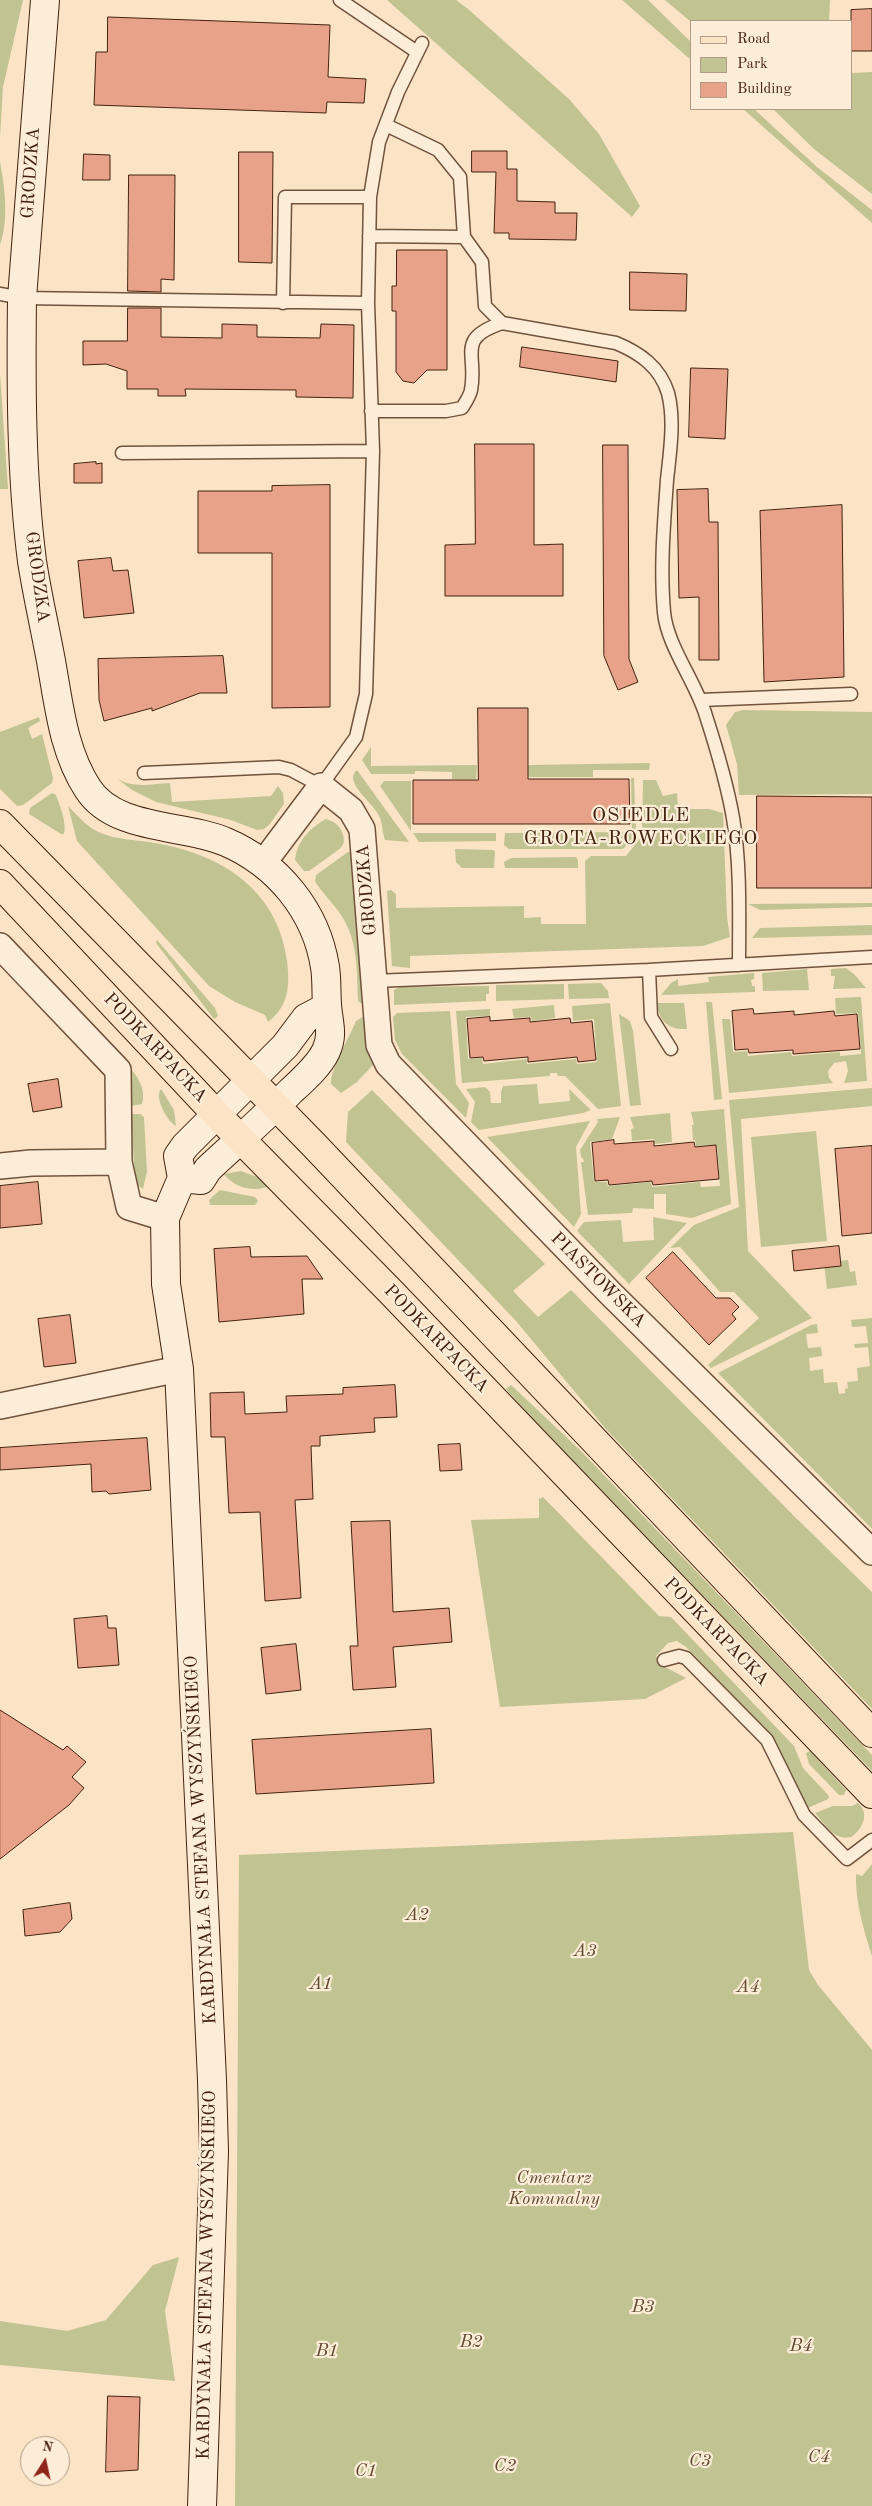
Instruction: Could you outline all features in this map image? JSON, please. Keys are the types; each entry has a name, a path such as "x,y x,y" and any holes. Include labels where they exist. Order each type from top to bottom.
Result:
{"main road":[{"path":"0,824 276,1106 872,1733"},
{"name":"PODKARPACKA","path":"0,884 217,1115 399,1300 872,1794"}],"street":[{"name":"GRODZKA","path":"45,0 11,296 32,561 64,733 76,769 90,793 108,808 136,820 224,841 264,862 294,892 314,929 325,966 327,1007 332,1035 325,1053 310,1072 276,1106 208,1169 201,1180 182,1178"},
{"name":"GRODZKA","path":"321,786 351,810 362,829 374,981"},
{"path":"264,862 321,786"},
{"path":"0,946 118,1070 119,1162 130,1207 165,1218"},
{"name":"PIASTOWSKA","path":"374,981 379,1045 388,1064 610,1294 872,1552"},
{"path":"182,1178 178,1156 196,1134 293,1037 306,1018 327,1007"},
{"path":"0,1166 31,1163 119,1162"},
{"name":"KARDYNAŁA STEFANA WYSZYŃSKIEGO","path":"182,1178 165,1218 166,1284 179,1368 214,2152 202,2506"},
{"path":"0,1406 179,1368"}],"lane":[{"path":"144,773 279,767 291,770 321,786 356,737 366,694 373,451 368,304 370,196 379,142 398,92 419,48 340,0"},
{"path":"386,124 438,150 460,177 464,237 482,262 485,306 502,323"},
{"path":"282,303 285,197 370,196"},
{"path":"369,236 464,237"},
{"path":"11,296 368,304"},
{"path":"372,411 446,411 462,408 471,391 472,343 483,330 502,323 616,343 644,358 660,375 668,394 671,437 664,522 664,613 671,638 701,700 724,771 734,820 739,965"},
{"path":"122,453 373,451"},
{"path":"701,700 851,694"},
{"path":"374,981 648,970 872,957"},
{"path":"648,970 651,1018 672,1049"},
{"path":"664,1660 679,1656 686,1658 767,1740 804,1815 847,1859 872,1840"}],"green space":[{"path":"0,0 23,0 3,87 0,137"},
{"path":"387,0 456,0 468,9 569,99 599,134 640,206 632,217"},
{"path":"622,0 648,0 690,41 690,59"},
{"path":"665,0 830,0 829,20 690,21"},
{"path":"872,72 872,194 814,149 774,110 852,110 852,73"},
{"path":"744,110 755,110 817,167 872,210 872,223"},
{"path":"0,162 5,193 5,214 0,245"},
{"path":"0,374 8,489 0,489"},
{"path":"743,710 872,712 872,794 739,795 737,764 726,725 735,712"},
{"path":"39,717 40,721 28,728 32,739 42,734 53,778 52,783 23,805 17,806 0,789 0,732"},
{"path":"371,747 371,766 477,765 476,779 452,779 452,772 415,771 415,774 371,774 362,760"},
{"path":"650,763 649,770 593,770 593,777 525,777 524,767 530,765"},
{"path":"357,770 409,842 385,840 379,816 360,793 353,780 353,775"},
{"path":"115,777 121,781 134,784 170,783 172,802 271,796 278,786 283,793 284,804 269,825 264,829 257,830 231,820 156,802 132,790"},
{"path":"631,778 634,778 636,834 623,849 509,849 504,845 505,833 632,832"},
{"path":"643,780 656,780 663,796 677,793 678,809 709,809 723,813 727,917 730,937 703,946 410,956 410,968 392,966 387,891 391,890 396,894 396,908 524,906 524,918 541,917 541,924 586,924 585,861 591,856 626,856 642,836"},
{"path":"384,781 411,781 411,831 380,786"},
{"path":"52,793 56,795 63,814 64,834 29,814 30,808"},
{"path":"68,806 81,820 98,832 124,839 160,844 206,858 226,868 260,896 282,936 287,961 288,987 284,1002 275,1016 268,1022 265,1015 235,1002 209,986 77,841"},
{"path":"326,819 334,822 339,828 343,834 344,842 341,848 309,871 304,871 295,860 298,847 310,831"},
{"path":"413,833 496,833 496,841 419,842"},
{"path":"455,849 493,850 495,852 494,868 462,868 456,862"},
{"path":"348,852 354,852 364,1005 358,1001 356,956 351,935 341,915 315,881 316,875"},
{"path":"576,857 578,868 505,868 504,862 511,858"},
{"path":"872,903 872,907 760,910 748,904"},
{"path":"872,925 872,935 752,938 760,928"},
{"path":"157,940 215,1008 218,1016 214,1019 156,943"},
{"path":"846,968 866,988 833,989 835,976 831,976 831,969"},
{"path":"807,969 809,990 763,991 762,973"},
{"path":"754,973 754,979 751,980 752,986 755,986 755,992 661,995 671,983 678,979 678,986 709,982 708,977"},
{"path":"601,983 608,991 609,998 569,999 568,984"},
{"path":"564,984 564,999 496,1001 496,985"},
{"path":"489,986 489,994 486,994 486,1001 394,1005 394,990 400,987"},
{"path":"861,997 867,1081 844,1083 848,1071 846,1061 834,1063 828,1071 829,1078 833,1083 729,1093 722,1019 730,1019 733,1052 747,1051 748,1056 791,1052 792,1056 840,1052 840,1056 861,1054 858,1013 836,1014 835,998"},
{"path":"706,1002 712,1002 722,1099 714,1100"},
{"path":"610,1003 621,1106 598,1109 565,1076 558,1076 557,1073 550,1073 550,1076 462,1083 456,1011 490,1009 490,1016 466,1017 468,1059 482,1058 483,1064 527,1059 527,1064 576,1059 577,1064 597,1062 594,1019 573,1021 572,1006"},
{"path":"657,1003 684,1003 687,1029 675,1028 666,1024 660,1015"},
{"path":"554,1005 555,1018 532,1021 531,1017 514,1018 512,1009"},
{"path":"450,1011 456,1084 469,1103 466,1118 402,1054 395,1040 393,1017 397,1013"},
{"path":"619,1014 630,1021 633,1031 641,1105 630,1106"},
{"path":"364,1016 368,1051 373,1065 357,1082 341,1093 331,1084 333,1071 356,1021"},
{"path":"124,1063 133,1071 142,1087 142,1104 131,1106"},
{"path":"537,1084 539,1104 570,1101 569,1089 591,1110 583,1113 479,1130 471,1122 475,1102 466,1089 485,1087 490,1092 491,1103 501,1103 503,1086"},
{"path":"872,1088 872,1106 741,1119 748,1251 812,1318 711,1368 708,1365 759,1318 734,1292 720,1292 680,1247 670,1248 694,1225 739,1207 729,1100"},
{"path":"161,1089 174,1110 176,1126 162,1109 159,1098"},
{"path":"372,1090 545,1264 513,1291 538,1317 571,1290 794,1516 872,1592 872,1709 605,1428 516,1321 346,1142 348,1112"},
{"path":"724,1109 731,1204 692,1218 666,1214 666,1194 654,1194 654,1209 633,1208 632,1213 588,1215 581,1162 584,1162 580,1150 598,1122 597,1119 620,1117 612,1139 590,1142 594,1182 607,1182 608,1186 651,1182 652,1187 700,1182 701,1187 720,1186 717,1145 696,1146 695,1140 693,1140 692,1125 694,1125 691,1112"},
{"path":"670,1113 672,1142 655,1144 654,1139 632,1141 631,1129 634,1128 630,1117"},
{"path":"131,1114 140,1114 144,1117 147,1172 143,1189 136,1184 135,1179"},
{"path":"590,1121 576,1147 581,1214 574,1227 487,1137"},
{"path":"816,1131 827,1241 761,1247 751,1137"},
{"path":"241,1171 260,1178 269,1186 257,1189 244,1188 228,1179 224,1174"},
{"path":"220,1190 255,1197 258,1201 255,1205 210,1205 209,1200"},
{"path":"653,1217 687,1223 629,1284 577,1231 584,1222 621,1220 623,1242 654,1240"},
{"path":"848,1260 850,1272 855,1271 857,1285 827,1289 824,1263"},
{"path":"872,1318 872,1529 718,1373 811,1325 817,1324 818,1333 806,1334 808,1348 821,1347 822,1356 809,1358 810,1371 823,1369 824,1383 837,1382 839,1394 845,1393 845,1389 848,1388 847,1382 858,1381 857,1368 870,1366 868,1347 855,1348 854,1344 868,1343 866,1326 852,1327 851,1320"},
{"path":"511,1385 580,1450 872,1755 872,1771 527,1413 506,1389"},
{"path":"543,1497 659,1616 671,1617 794,1746 803,1768 829,1796 828,1799 808,1808 770,1734 686,1647 677,1641 668,1643 656,1656 665,1667 686,1678 645,1699 500,1707 471,1520 539,1518 539,1499"},
{"path":"810,1751 846,1790 844,1795 839,1795 809,1764 806,1753"},
{"path":"858,1803 864,1811 864,1821 859,1830 851,1837 845,1838 835,1834 815,1813 833,1806 852,1806"},
{"name":"Cmentarz Komunalny","path":"793,1832 809,1970 818,1985 872,2050 872,2506 235,2506 239,1855"},
{"path":"872,1864 872,1956 863,1926 856,1874 862,1876"},
{"path":"179,2257 165,2311 175,2381 0,2365 0,2321 67,2331 106,2320 153,2265"}],"building":[{"path":"872,9 872,51 852,51 851,10"},
{"path":"108,17 330,25 328,77 366,79 364,103 327,102 326,113 94,105 96,52 107,52"},
{"path":"472,151 507,151 507,169 517,169 517,201 555,202 555,213 577,213 576,240 509,239 509,233 494,233 496,172 472,172"},
{"path":"239,152 273,152 272,263 239,262"},
{"path":"84,154 110,155 110,180 83,180"},
{"path":"129,175 175,175 174,280 161,279 161,292 128,291"},
{"path":"397,250 447,250 447,370 427,370 414,383 403,381 396,372 396,311 392,311 392,286 396,286"},
{"path":"630,272 687,274 686,311 630,310"},
{"path":"128,308 161,308 161,337 222,338 222,324 257,325 257,337 320,338 321,324 354,325 353,398 296,397 296,390 185,389 186,396 158,396 158,389 127,389 127,371 106,364 83,365 83,341 127,341"},
{"path":"522,347 618,361 616,382 520,367"},
{"path":"691,368 728,369 725,439 689,437"},
{"path":"475,444 534,444 534,545 563,544 563,596 445,596 445,545 475,544"},
{"path":"603,445 628,445 629,659 638,682 618,690 604,656"},
{"path":"96,462 96,464 102,463 102,483 74,483 74,464"},
{"path":"330,485 330,707 272,708 272,553 198,553 198,491 272,491 272,486"},
{"path":"708,489 709,522 718,522 719,660 699,660 699,597 679,598 677,490"},
{"path":"842,505 844,677 764,682 760,511"},
{"path":"111,558 113,571 128,570 134,613 84,618 78,561"},
{"path":"223,656 227,693 200,693 152,711 152,708 104,721 99,700 98,659"},
{"path":"478,708 528,708 528,779 629,779 630,824 413,824 413,780 478,780"},
{"path":"757,796 872,797 872,888 757,888"},
{"path":"753,1009 754,1014 794,1011 794,1015 834,1011 835,1016 857,1014 860,1049 793,1054 793,1050 749,1053 748,1049 735,1050 732,1011"},
{"path":"490,1017 490,1021 530,1018 530,1022 570,1018 571,1023 592,1021 596,1060 578,1062 577,1057 528,1062 528,1057 484,1061 483,1057 470,1058 467,1019"},
{"path":"58,1079 62,1107 33,1112 28,1084"},
{"path":"614,1140 614,1144 654,1141 654,1146 694,1142 695,1147 716,1145 719,1179 653,1185 652,1181 609,1185 608,1180 595,1181 592,1143"},
{"path":"872,1146 872,1233 842,1236 835,1149"},
{"path":"38,1182 42,1224 0,1228 0,1186"},
{"path":"839,1246 841,1266 794,1271 792,1251"},
{"path":"250,1247 251,1257 307,1256 323,1279 302,1279 304,1314 219,1322 214,1249"},
{"path":"673,1252 716,1298 730,1298 739,1307 732,1314 736,1319 709,1345 646,1278"},
{"path":"70,1315 76,1363 44,1367 38,1319"},
{"path":"395,1385 397,1417 374,1418 375,1432 320,1436 320,1446 311,1446 313,1499 295,1500 301,1598 265,1601 260,1512 229,1513 225,1437 211,1437 210,1393 244,1392 245,1414 287,1412 286,1396 343,1394 343,1388"},
{"path":"147,1438 151,1490 109,1494 106,1491 92,1492 91,1464 0,1470 0,1448"},
{"path":"460,1444 462,1470 440,1471 438,1445"},
{"path":"390,1521 393,1612 449,1608 452,1642 393,1647 396,1687 353,1690 350,1646 358,1646 351,1522"},
{"path":"107,1616 108,1628 116,1628 119,1665 78,1668 74,1619"},
{"path":"296,1644 301,1690 266,1694 261,1648"},
{"path":"0,1710 63,1750 67,1746 86,1762 72,1777 84,1788 69,1805 0,1859"},
{"path":"431,1729 434,1783 256,1794 252,1740"},
{"path":"70,1903 72,1919 60,1932 25,1936 23,1910"},
{"path":"108,2396 140,2397 138,2470 106,2472"}],"district":[{"name":"OSIEDLE GROTA-ROWECKIEGO","path":"641,828"}],"park label":[{"name":"A2","path":"417,1915"},
{"name":"A3","path":"585,1951"},
{"name":"A1","path":"321,1984"},
{"name":"A4","path":"748,1987"},
{"name":"B3","path":"643,2307"},
{"name":"B2","path":"471,2342"},
{"name":"B4","path":"801,2346"},
{"name":"B1","path":"327,2351"},
{"name":"C4","path":"819,2457"},
{"name":"C3","path":"700,2461"},
{"name":"C2","path":"505,2466"},
{"name":"C1","path":"366,2471"}]}
